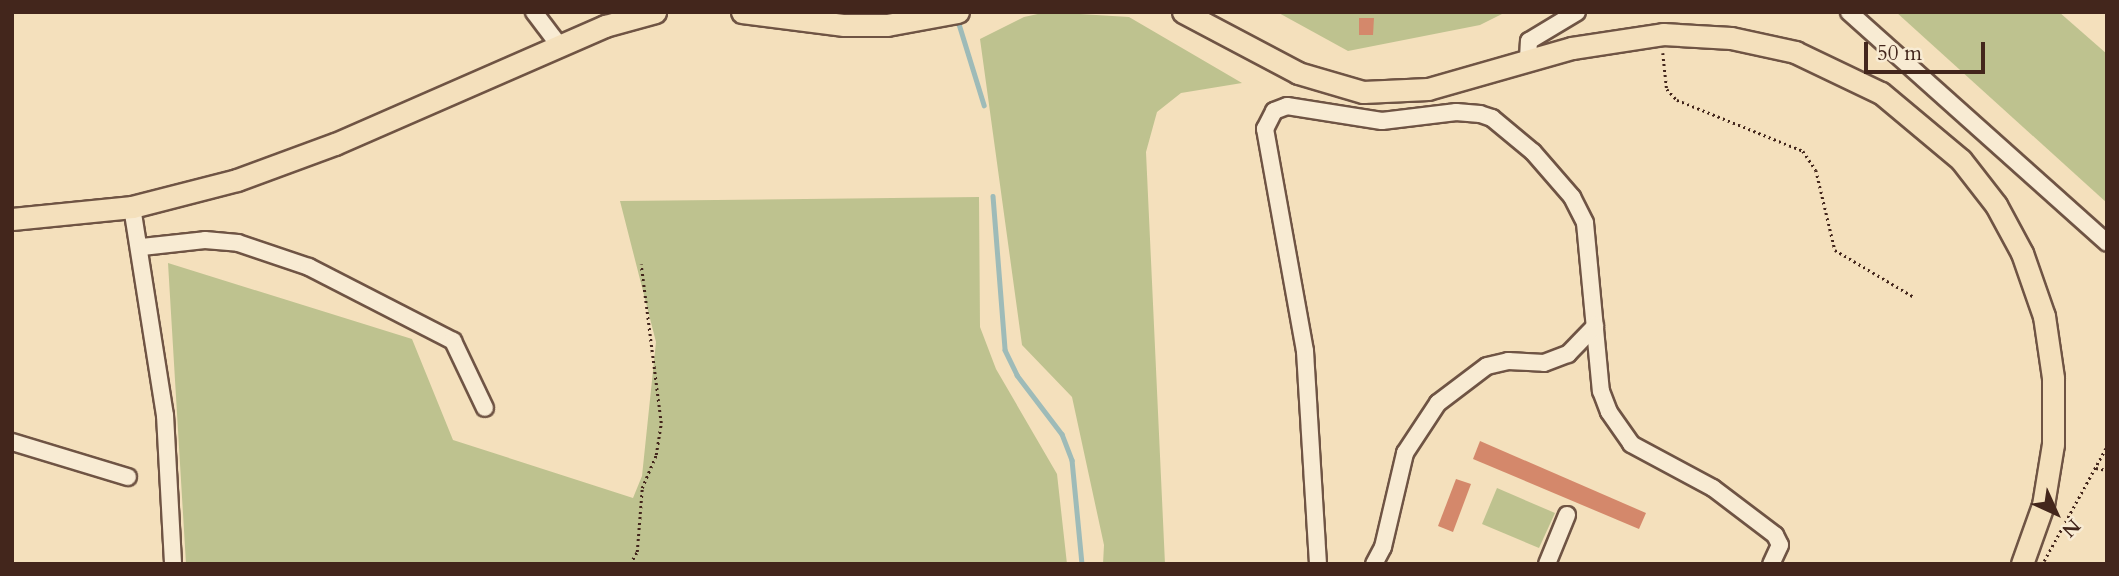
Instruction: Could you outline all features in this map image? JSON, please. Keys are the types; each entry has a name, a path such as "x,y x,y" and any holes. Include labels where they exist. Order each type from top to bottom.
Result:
{"main road":[{"path":"12,219 132,207 302,157 559,45 656,12"},
{"path":"742,12 844,25 898,24 958,12"},
{"path":"1183,12 1298,73 1363,92 1428,89 1528,59 1612,39 1663,34 1762,44 1853,77 1932,132 1996,205 2034,284 2050,346 2053,378 2050,472 2022,564"}],"lane":[{"path":"534,12 559,45"},
{"path":"1528,59 1528,41 1577,12"},
{"path":"1849,12 2107,243"},
{"path":"1318,564 1305,351 1265,129 1274,111 1301,107 1382,121 1455,112 1492,118 1532,152 1580,210 1601,391 1619,429 1631,444 1713,488 1775,535 1780,545 1771,564"},
{"path":"132,207 142,247 165,415 173,564"},
{"path":"142,247 205,240 238,243 309,267 453,341 485,408"},
{"path":"1374,564 1383,547 1405,453 1438,403 1487,366 1508,361 1544,363 1568,354 1595,326"},
{"path":"12,442 128,477"},
{"path":"1547,564 1567,515"}],"path":[{"path":"1663,34 1665,81 1671,95 1803,151 1816,170 1835,250 1914,297"},
{"path":"630,564 637,552 642,488 656,455 661,423 641,264"},
{"path":"2043,564 2107,446"},
{"path":"2096,468 2107,470"}],"green space":[{"path":"1047,12 1129,17 1242,83 1181,93 1157,112 1146,152 1165,564 1103,564 1104,545 1072,397 1022,345 980,39 1024,17"},
{"path":"1277,12 1506,12 1480,25 1348,51"},
{"path":"1896,12 2059,12 2107,54 2107,203"},
{"path":"979,197 980,327 996,369 1057,474 1067,564 186,564 168,263 412,339 453,440 633,498 642,476 656,342 620,201"},
{"path":"1497,488 1555,513 1539,548 1482,524"}],"building":[{"path":"1359,18 1374,18 1373,35 1359,35"},
{"path":"1480,441 1646,513 1639,529 1473,459"},
{"path":"1456,479 1471,484 1453,532 1438,526"}],"waterway":[{"path":"959,24 984,105"},
{"path":"993,196 1005,350 1017,375 1062,434 1072,460 1082,564"}]}
